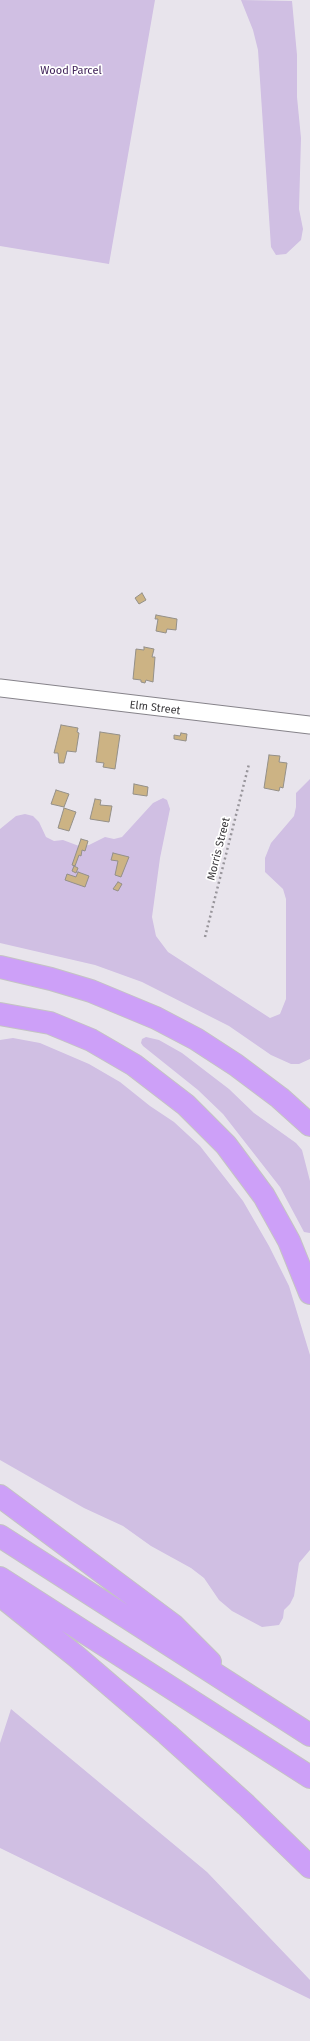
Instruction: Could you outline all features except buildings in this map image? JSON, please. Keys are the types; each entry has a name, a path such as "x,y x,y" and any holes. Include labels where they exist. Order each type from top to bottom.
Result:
{"highway":[{"path":"0,967 51,979 91,991 156,1018 196,1039 236,1065 275,1094 310,1125"},
{"path":"0,1014 50,1024 91,1040 134,1065 186,1104 226,1145 264,1196 289,1241 310,1293"},
{"path":"0,1496 179,1629 202,1652 226,1681"},
{"path":"0,1536 310,1735"},
{"path":"0,1578 310,1777"},
{"path":"0,1595 161,1729 246,1805 310,1867"}],"street":[{"name":"Elm Street","path":"0,688 310,725"}],"path":[{"name":"Morris Street","path":"206,937 249,764"}],"green space":[{"name":"Wood Parcel","path":"0,0 155,0 109,264 0,246"},
{"path":"241,0 292,1 297,55 297,97 301,138 299,209 303,229 301,240 286,254 276,255 271,247 258,50 253,30"},
{"path":"310,779 310,1059 299,1064 291,1064 271,1055 229,1026 142,982 95,965 0,943 0,829 16,816 25,814 33,816 39,822 46,837 54,841 63,840 79,846 89,845 105,837 114,839 122,837 153,803 163,798 167,800 170,809 160,858 152,917 156,936 168,952 270,1018 280,1014 286,999 286,899 283,889 265,872 265,858 271,843 294,816 296,807 296,793"},
{"path":"146,1037 159,1040 182,1053 229,1089 254,1113 296,1143 302,1150 310,1181 310,1233 304,1232 280,1187 223,1114 198,1090 143,1046 141,1043 142,1039"},
{"path":"13,1038 40,1043 89,1064 120,1082 150,1106 174,1122 200,1146 243,1201 269,1246 289,1286 310,1355 310,1550 299,1563 294,1596 290,1604 284,1610 283,1618 279,1625 262,1627 232,1611 219,1600 204,1578 191,1568 151,1546 123,1526 84,1508 0,1460 0,1040"},
{"path":"11,1709 207,1872 310,1980 310,1999 0,1848 0,1743"}]}
